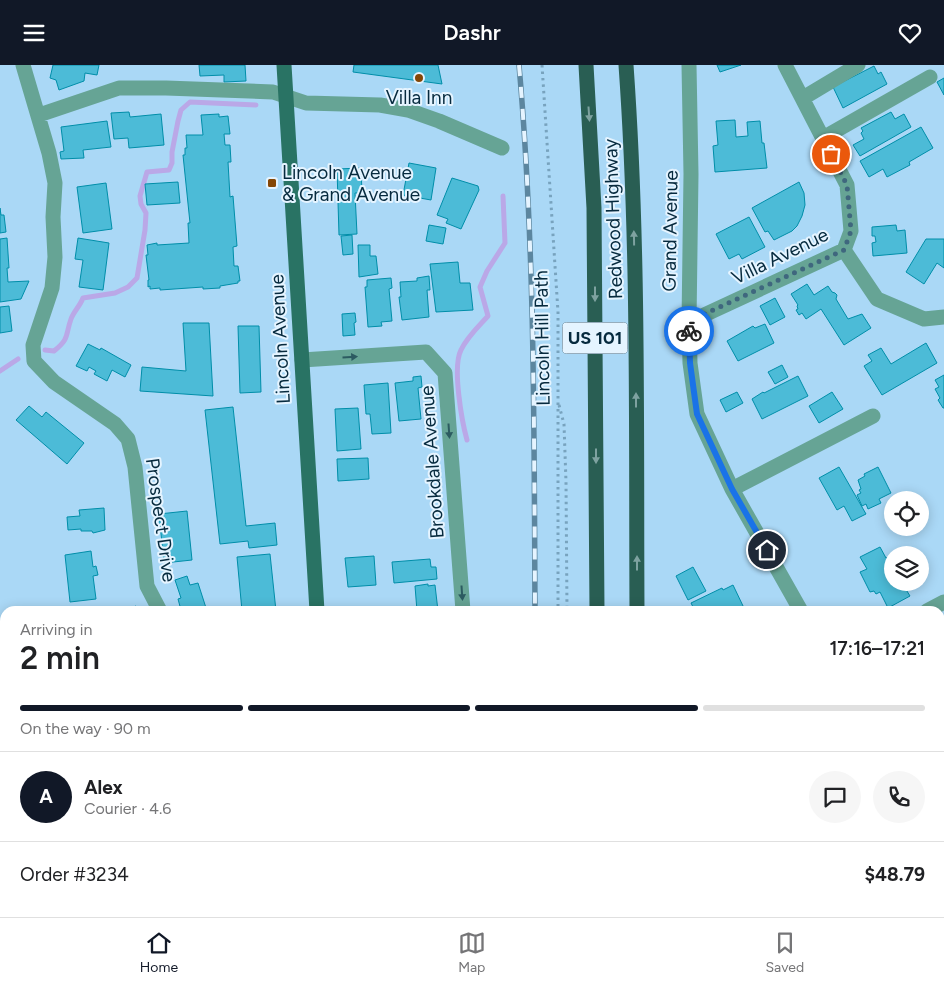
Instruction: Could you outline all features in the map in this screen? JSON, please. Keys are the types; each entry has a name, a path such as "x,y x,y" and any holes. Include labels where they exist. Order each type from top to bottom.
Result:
{"highway":[{"name":"Redwood Highway","path":"586,65 594,208 597,606"},
{"name":"Redwood Highway","path":"626,65 631,137 635,279 637,606"}],"main road":[{"name":"Lincoln Avenue","path":"284,65 317,606"}],"street":[{"name":"Prospect Drive","path":"23,65 49,153 55,183 53,217 55,257 52,287 33,345 34,361 54,382 115,424 128,439 136,467 147,586 157,606"},
{"name":"Grand Avenue","path":"689,65 691,174 689,321 690,363 697,414 732,489 798,606"},
{"name":"Villa Avenue","path":"689,321 844,250 851,231 847,185 785,65"},
{"path":"803,98 858,65"},
{"path":"823,138 930,77"},
{"path":"38,115 120,88 166,87 273,92 306,103 374,105 408,110 502,148"},
{"path":"844,250 877,299 924,319 944,317"},
{"name":"Brookdale Avenue","path":"302,360 426,351 445,373 463,606"},
{"path":"732,489 874,415"}],"path":[{"name":"Lincoln Hill Path","path":"542,65 558,312 558,606"},
{"path":"557,399 564,424 567,606"}],"building":[{"path":"53,65 99,65 97,75 85,73 84,81 59,90 56,80 50,78"},
{"path":"199,65 245,65 246,81 224,82 224,75 200,76"},
{"name":"Villa Inn","path":"354,65 438,65 442,84 353,72"},
{"path":"717,65 741,65 720,72"},
{"path":"874,66 878,74 881,72 887,84 843,108 833,87"},
{"path":"944,78 944,95 937,82"},
{"path":"129,112 130,117 161,114 164,145 129,148 128,138 114,139 111,113"},
{"path":"891,112 895,119 904,114 911,127 860,156 853,145 864,139 861,128"},
{"path":"219,114 219,117 228,116 230,134 224,134 225,145 230,145 231,162 228,162 230,197 233,196 237,246 233,247 234,266 238,266 240,281 220,286 220,288 150,289 150,286 148,287 147,245 157,243 157,245 189,243 188,223 190,223 183,155 185,155 185,148 187,148 186,135 203,135 201,115"},
{"path":"735,120 736,137 748,136 747,122 760,121 767,168 715,172 713,146 718,145 716,121"},
{"path":"107,121 111,147 83,150 84,158 61,159 60,152 64,151 61,127"},
{"path":"921,127 933,148 909,162 910,165 887,177 883,169 869,177 860,161"},
{"path":"409,163 436,168 431,200 403,195"},
{"path":"361,168 362,193 355,193 357,234 339,235 337,169"},
{"path":"452,178 478,186 479,190 461,229 446,223 448,219 437,215"},
{"path":"178,182 180,203 147,205 145,184"},
{"path":"799,182 804,193 805,205 802,216 792,231 774,240 768,231 765,232 752,208"},
{"path":"106,183 112,229 83,233 77,187"},
{"path":"0,208 1,215 4,215 6,232 0,233"},
{"path":"749,217 765,247 742,259 739,254 729,259 716,234"},
{"path":"429,225 446,228 443,244 426,241"},
{"path":"896,225 897,231 905,230 907,253 873,256 872,243 876,242 875,236 872,236 872,227"},
{"path":"352,235 353,254 343,255 341,236"},
{"path":"7,238 8,282 29,281 21,299 0,302 0,239"},
{"path":"78,238 109,243 103,290 79,287 83,260 75,259"},
{"path":"926,239 944,239 944,268 937,263 924,284 906,272"},
{"path":"358,245 370,245 370,256 376,256 378,274 359,277"},
{"path":"458,262 460,283 470,283 473,310 436,312 430,264"},
{"path":"429,276 430,290 427,290 429,317 402,320 399,297 401,297 400,282 417,281 417,278"},
{"path":"391,278 392,288 389,289 392,321 381,322 382,326 368,327 365,287 367,287 367,280"},
{"path":"807,284 814,295 828,286 837,295 836,299 848,319 862,314 871,328 844,345 821,309 806,319 802,313 799,315 796,310 798,305 791,294"},
{"path":"775,298 785,317 770,325 760,306"},
{"path":"9,306 12,331 0,333 0,307"},
{"path":"355,313 355,335 343,336 342,314"},
{"path":"183,323 209,323 213,396 140,391 142,367 186,371"},
{"path":"765,324 774,343 738,361 727,341 753,326 755,328"},
{"path":"238,326 259,326 261,392 240,393"},
{"path":"926,343 937,363 882,395 864,366 872,361 868,355 881,348 891,364"},
{"path":"88,344 100,350 101,348 131,365 125,377 112,370 107,381 94,374 96,371 89,367 87,371 76,366"},
{"path":"782,365 788,377 775,384 768,372"},
{"path":"944,375 943,408 938,400 940,398 935,389 939,387 935,380"},
{"path":"421,376 422,387 418,388 421,419 399,421 395,383 413,381 413,377"},
{"path":"798,376 808,396 762,419 752,399"},
{"path":"388,383 391,433 372,434 370,414 366,414 364,385"},
{"path":"737,392 743,403 726,412 720,400"},
{"path":"832,392 843,409 819,423 809,406"},
{"path":"29,406 42,417 46,412 84,443 67,464 16,420"},
{"path":"233,407 246,526 275,523 277,545 249,548 248,541 220,544 205,410"},
{"path":"358,408 361,449 337,451 335,409"},
{"path":"368,458 369,479 338,481 337,459"},
{"path":"839,467 866,514 852,521 844,506 837,510 819,478"},
{"path":"878,467 890,491 884,491 884,496 879,499 881,503 868,509 866,504 862,506 857,495 861,493 858,480 865,476 864,474"},
{"path":"104,508 105,530 93,533 92,531 81,531 81,529 68,530 67,517 80,516 79,510"},
{"path":"187,511 192,560 164,563 159,514"},
{"path":"880,547 884,554 884,591 907,591 910,596 892,606 887,606 880,592 876,594 874,591 870,592 860,572 867,569 860,557"},
{"path":"91,551 93,567 96,566 98,575 93,576 96,599 70,602 65,555"},
{"path":"270,554 275,606 242,606 237,557"},
{"path":"374,556 376,585 348,587 345,558"},
{"path":"430,559 431,567 436,567 437,579 394,583 392,562"},
{"path":"693,567 706,591 688,600 676,576"},
{"path":"187,576 190,585 198,583 205,606 180,606 178,599 181,598 175,580"},
{"path":"435,585 437,606 417,606 415,586"},
{"path":"733,585 743,606 692,606 691,603 722,588 723,590"}],"waterway":[{"path":"45,350 54,351 63,343 72,316 83,298 115,293 128,287 137,278 146,213 141,204 140,196 147,172 169,170 172,163 172,152 181,110 190,102 256,105"},
{"path":"467,440 459,395 458,358 466,341 488,316 480,287 487,271 505,243 503,196"},
{"path":"0,371 18,359"}],"railway":[{"path":"519,65 531,270 535,606"}],"way so far":[{"path":"689,331 689,321 844,250 851,231 847,185 831,154"}],"place":[{"name":"Villa Inn","path":"419,78"},
{"name":"Lincoln Avenue & Grand Avenue","path":"272,183"}],"route":[{"path":"689,331 690,363 697,414 732,489 767,550"}]}
